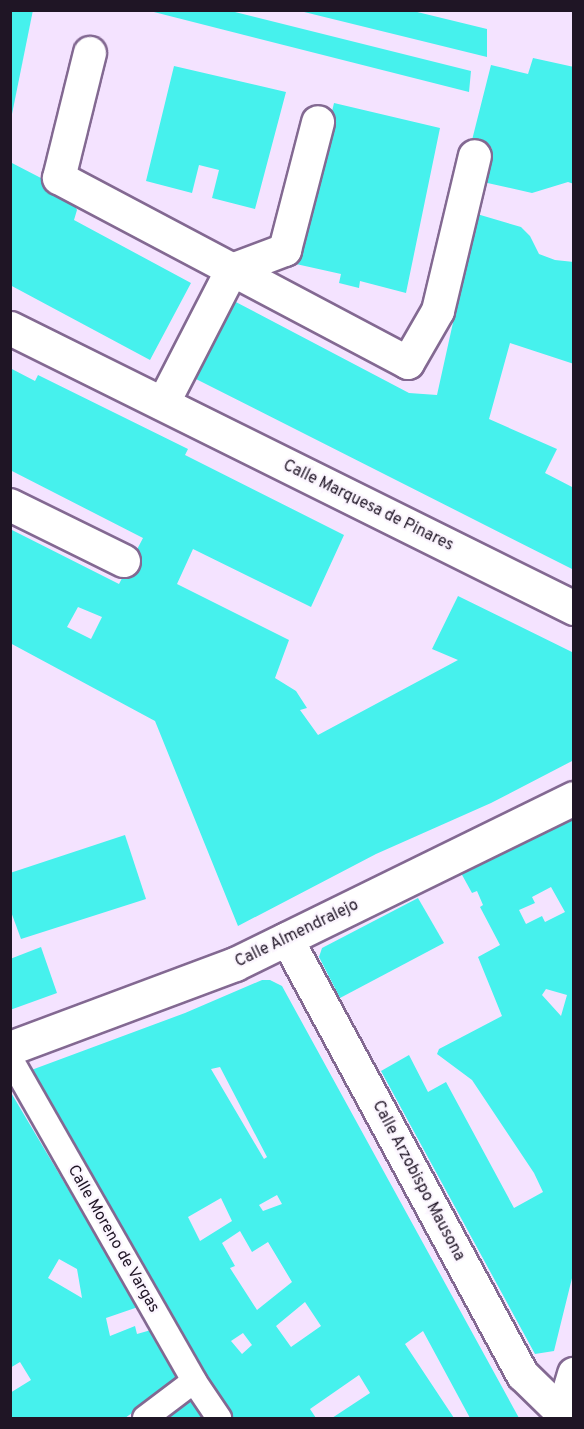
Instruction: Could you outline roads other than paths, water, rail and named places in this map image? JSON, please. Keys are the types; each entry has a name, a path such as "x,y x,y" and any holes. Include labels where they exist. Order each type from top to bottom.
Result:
{"main road":[{"name":"Calle Marquesa de Pinares","path":"10,328 573,608"},
{"name":"Calle Almendralejo","path":"10,1048 235,964 573,798"}],"street":[{"path":"90,53 59,178 408,363 438,311 475,156"},
{"path":"163,404 232,270 285,250 318,122"},
{"path":"10,505 124,561"},
{"name":"Calle Arzobispo Mausona","path":"287,939 523,1375 561,1416"},
{"name":"Calle Moreno de Vargas","path":"10,1058 194,1381 219,1419"},
{"path":"561,1416 573,1374"},
{"path":"145,1419 194,1381"}]}
